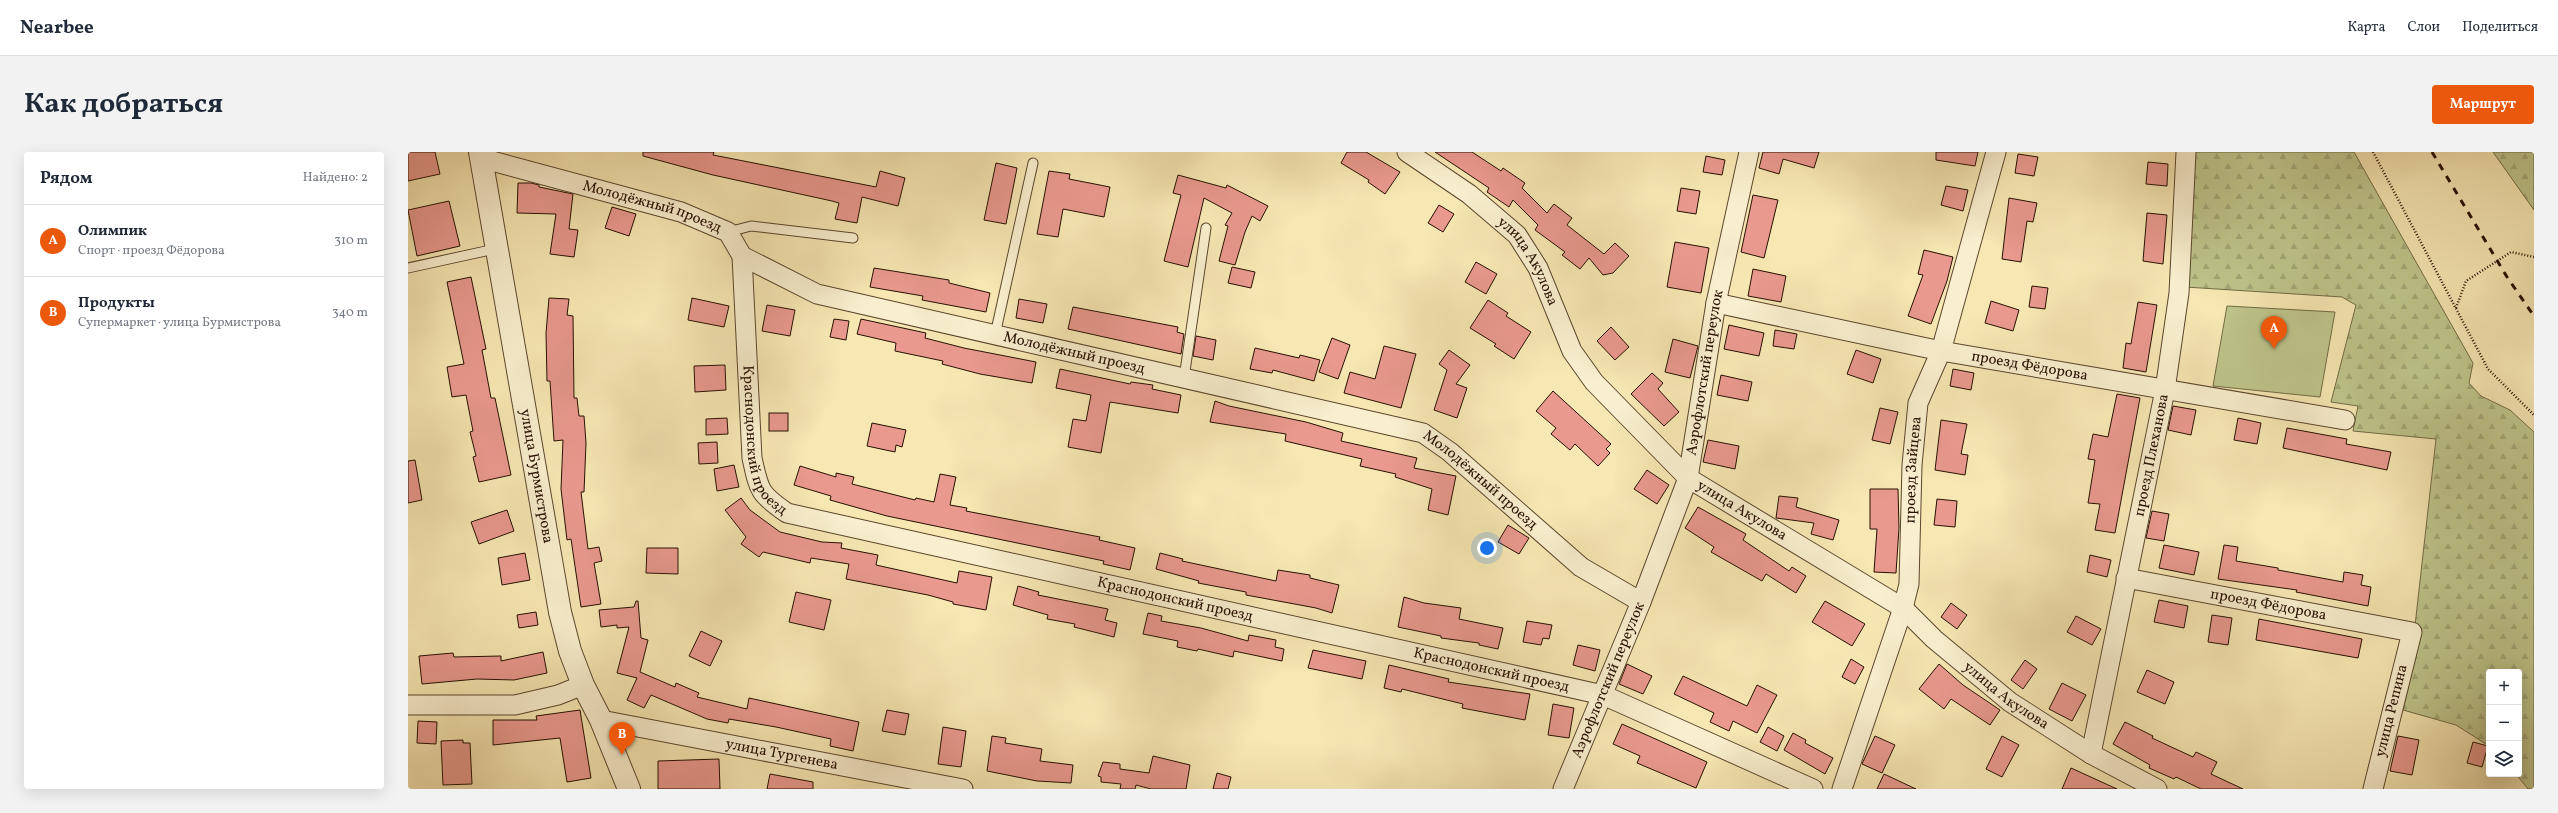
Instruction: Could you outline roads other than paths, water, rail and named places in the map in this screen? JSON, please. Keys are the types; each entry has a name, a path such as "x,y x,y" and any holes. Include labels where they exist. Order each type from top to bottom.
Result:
{"street":[{"name":"улица Акулова","path":"1407,152 1469,194 1517,235 1538,268 1572,351 1594,382 1688,478 1903,608 1934,639 2010,702 2091,754 2157,789"},
{"name":"Аэрофлотский переулок","path":"1563,789 1641,602 1688,478 1716,303 1749,152"},
{"name":"проезд Зайцева","path":"1842,789 1903,608 1909,584 1912,465 1918,403 1941,351 1996,152"},
{"name":"проезд Плеханова","path":"2091,754 2165,390 2179,293 2186,152"},
{"name":"Молодёжный проезд","path":"480,155 681,212 728,232 742,256 817,294 1423,433 1450,452 1581,567 1641,602"},
{"name":"улица Бурмистрова","path":"480,155 495,249 560,612 570,651 583,685 602,720 629,789"},
{"name":"Краснодонский проезд","path":"742,256 752,458 758,486 766,499 787,513 1603,695 1813,789"},
{"name":"проезд Фёдорова","path":"1716,303 1941,351 2345,420"},
{"name":"проезд Фёдорова","path":"2126,578 2412,632"},
{"name":"улица Репина","path":"2373,789 2412,632"},
{"path":"408,705 515,705 558,695 583,685"},
{"name":"улица Тургенева","path":"602,720 959,789"}],"lane":[{"path":"995,335 1032,163"},
{"path":"728,232 751,226 853,238"},
{"path":"1184,378 1206,228"},
{"path":"408,268 495,249"}],"railway":[{"path":"2432,152 2507,277 2534,316"}],"place":[{"name":"Олимпик","path":"2274,349"},
{"name":"Продукты","path":"622,755"}]}
